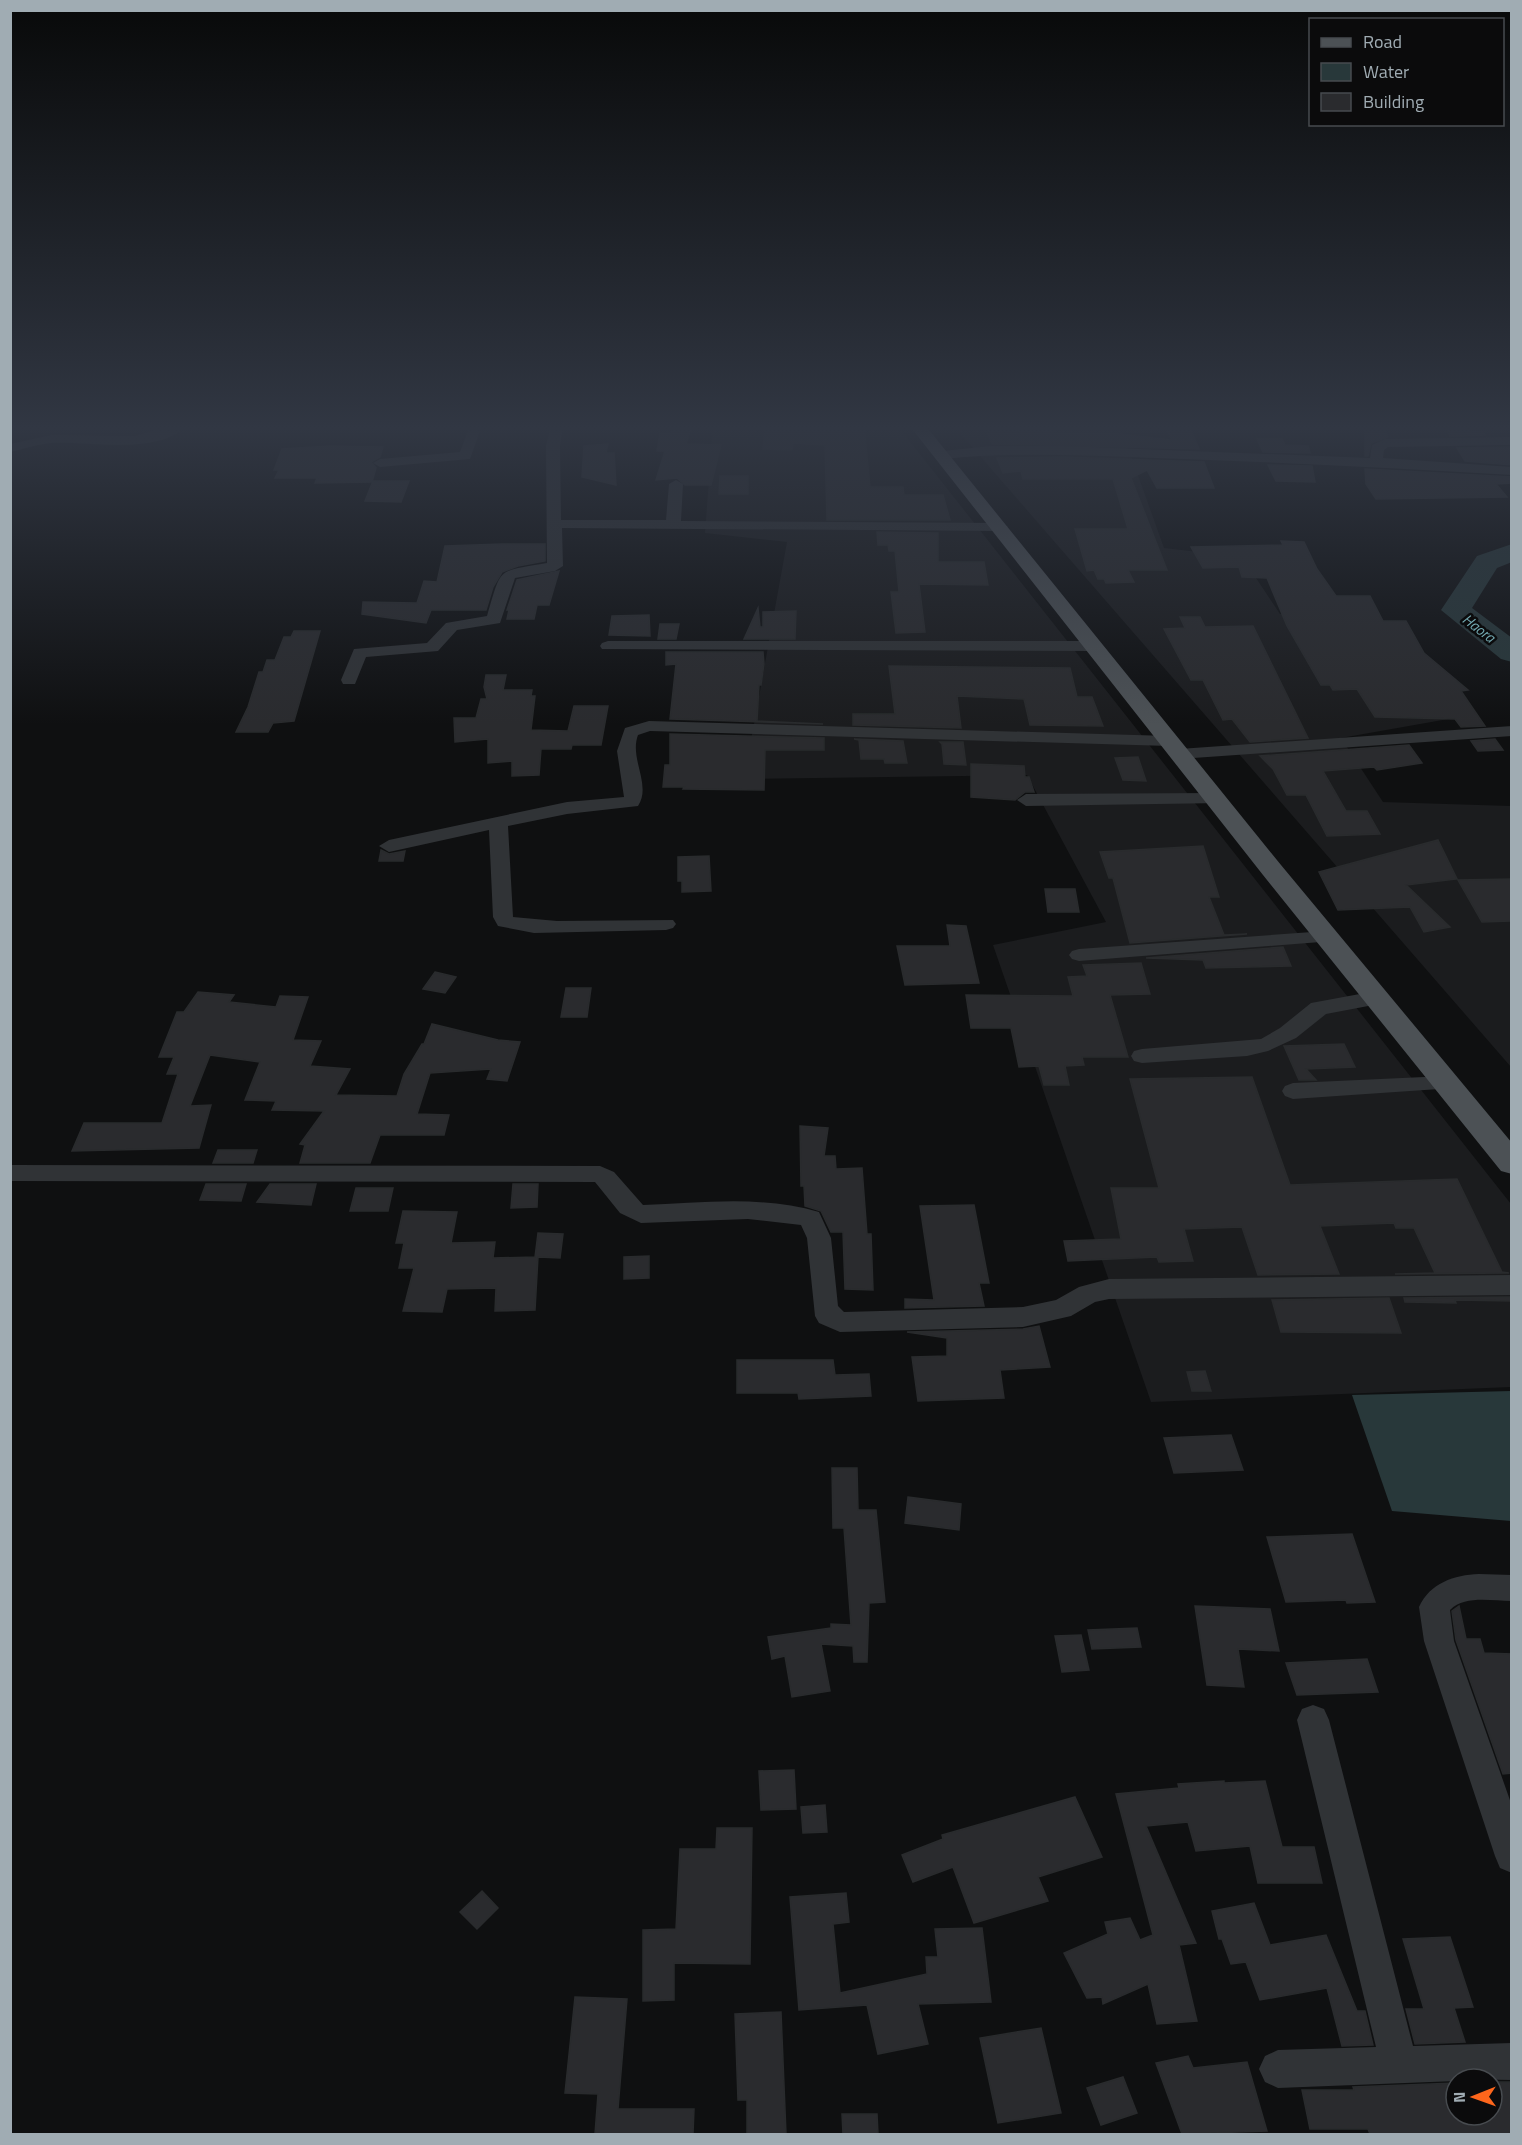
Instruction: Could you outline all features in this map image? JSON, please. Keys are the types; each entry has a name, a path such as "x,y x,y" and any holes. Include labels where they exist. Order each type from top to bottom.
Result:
{"main road":[{"path":"1001,527 1174,748 1512,1164"}],"street":[{"path":"349,680 360,652 364,650 426,649 436,645 452,626 494,620 507,576 555,566 553,525"},
{"path":"689,525 1001,527"},
{"path":"608,646 1094,646"},
{"path":"389,846 578,806 631,802 634,794 624,754 626,739 631,732 649,726 1174,748 1512,731"},
{"path":"1026,800 1215,798"},
{"path":"498,823 502,917 505,922 514,925 554,926 666,924"},
{"path":"1079,956 1326,937"},
{"path":"1142,1056 1247,1048 1268,1044 1288,1033 1319,1008 1376,998"},
{"path":"1293,1091 1446,1083"},
{"path":"10,1173 600,1174 606,1178 628,1208 640,1214 754,1212 810,1218 819,1238 825,1306 828,1316 840,1322 853,1323 1023,1317 1062,1309 1088,1294 1109,1289 1512,1285"},
{"path":"1512,1588 1460,1588 1441,1595 1434,1607 1439,1641 1512,1856"},
{"path":"1313,1720 1400,2065"},
{"path":"1278,2069 1512,2061"}],"shaded area":[{"path":"706,525 976,525 1511,1204 1511,1387 1151,1402 993,945 1106,922 1027,775 744,779 787,542 705,533"},
{"path":"1040,525 1156,525 1164,548 1242,557 1280,614 1342,611 1454,718 1341,738 1383,802 1511,806 1511,1067"}],"water":[{"path":"1511,1391 1511,1521 1392,1511 1352,1395"}],"building":[{"path":"1127,525 1149,525 1167,570 1128,570 1134,582 1106,583 1104,579 1098,579 1094,570 1087,571 1075,529 1128,529"},
{"path":"877,532 938,533 938,562 984,562 988,585 919,584 925,632 896,633 891,592 899,592 895,551 889,551 888,545 878,545"},
{"path":"1281,541 1304,542 1317,569 1336,596 1370,596 1383,621 1406,621 1424,653 1468,690 1461,691 1485,726 1461,727 1455,719 1375,717 1357,689 1333,690 1330,685 1321,685 1287,626 1267,578 1242,577 1239,567 1203,568 1191,547 1283,545"},
{"path":"545,544 545,561 518,566 502,572 493,587 486,610 431,610 426,623 362,614 363,602 417,603 424,581 437,582 445,546"},
{"path":"559,571 549,605 537,605 534,619 507,619 509,610 507,610 517,580"},
{"path":"758,608 760,627 763,627 763,612 796,611 795,639 744,639"},
{"path":"649,615 650,636 609,635 612,616"},
{"path":"1180,617 1200,617 1205,627 1253,626 1308,738 1250,742 1232,719 1223,720 1203,680 1191,680 1164,629 1185,628"},
{"path":"660,624 679,624 676,639 658,639"},
{"path":"294,631 320,631 294,721 273,723 268,732 236,732 248,707 259,672 263,672 267,660 275,660 284,637 291,637"},
{"path":"666,652 763,652 764,664 761,685 759,685 757,721 823,724 670,719 676,664 666,665"},
{"path":"889,666 1070,668 1077,697 1092,697 1103,726 1030,725 1024,699 957,696 961,728 853,725 853,714 895,714"},
{"path":"486,675 506,675 503,690 532,690 531,696 535,696 531,730 568,731 574,706 608,706 601,745 572,745 571,749 541,749 539,775 512,776 512,761 488,763 488,739 455,742 454,718 476,718 481,699 487,699 484,687"},
{"path":"670,734 824,738 824,750 765,750 764,790 663,787 665,765 670,765"},
{"path":"854,739 903,741 907,763 885,763 884,759 861,759 859,740"},
{"path":"1495,739 1503,750 1478,751 1471,741"},
{"path":"940,742 963,742 966,765 944,764"},
{"path":"1409,745 1422,763 1377,770 1374,767 1323,771 1346,811 1367,811 1380,834 1327,836 1306,795 1287,795 1273,769 1260,756"},
{"path":"1138,757 1146,781 1123,780 1115,758"},
{"path":"971,764 1024,766 1025,777 1029,777 1034,792 1025,792 1015,800 971,797"},
{"path":"1438,840 1457,879 1406,885 1450,927 1424,932 1410,907 1338,910 1319,872"},
{"path":"1203,846 1219,897 1209,897 1224,935 1247,934 1130,943 1113,878 1109,878 1100,852"},
{"path":"381,850 389,854 405,851 403,861 379,861"},
{"path":"709,856 711,891 682,892 682,881 678,881 678,857"},
{"path":"1512,879 1511,921 1482,922 1458,880"},
{"path":"1045,889 1075,889 1079,912 1048,912"},
{"path":"947,925 966,926 979,983 905,985 897,946 950,946"},
{"path":"1283,947 1291,966 1206,968 1203,960 1146,958"},
{"path":"1141,963 1150,994 1110,995 1128,1057 1082,1057 1084,1065 1065,1066 1069,1085 1044,1085 1039,1066 1019,1067 1011,1028 971,1028 966,995 1073,996 1068,977 1087,976 1083,965"},
{"path":"435,972 456,977 445,993 423,989"},
{"path":"566,988 591,988 587,1017 561,1017"},
{"path":"198,992 234,995 229,1002 276,1007 280,996 308,997 293,1040 321,1041 310,1066 350,1069 336,1095 397,1096 404,1074 424,1044 432,1024 498,1040 520,1042 507,1081 487,1079 491,1069 430,1073 417,1114 449,1115 444,1135 380,1135 370,1163 300,1163 305,1145 300,1144 324,1111 272,1110 276,1101 245,1100 260,1062 210,1055 190,1106 211,1105 199,1148 72,1151 84,1123 162,1123 178,1074 167,1074 174,1057 159,1057 177,1012 184,1012"},
{"path":"1344,1044 1355,1067 1306,1069 1316,1080 1299,1080 1284,1046"},
{"path":"1252,1077 1290,1185 1457,1179 1502,1272 1509,1273 1395,1274 1435,1273 1414,1228 1396,1228 1394,1223 1320,1226 1339,1274 1258,1275 1242,1227 1184,1229 1193,1261 1159,1262 1157,1257 1068,1261 1064,1241 1121,1239 1111,1188 1159,1188 1130,1079"},
{"path":"800,1126 828,1128 824,1156 835,1156 836,1169 862,1168 867,1234 871,1234 873,1290 845,1289 843,1232 831,1232 821,1211 805,1206 804,1186 801,1186"},
{"path":"218,1150 257,1150 253,1163 213,1163"},
{"path":"206,1184 246,1184 241,1201 200,1200"},
{"path":"270,1184 316,1184 311,1205 257,1202"},
{"path":"513,1184 538,1184 537,1207 511,1208"},
{"path":"356,1188 393,1188 388,1211 350,1211"},
{"path":"974,1205 989,1283 979,1283 984,1306 905,1308 905,1299 934,1300 920,1206"},
{"path":"403,1211 457,1212 451,1243 495,1242 493,1258 535,1257 538,1233 563,1234 560,1258 538,1257 535,1310 495,1311 496,1288 447,1289 442,1312 403,1311 414,1268 399,1268 404,1243 396,1243"},
{"path":"649,1256 649,1278 624,1279 624,1257"},
{"path":"1512,1297 1512,1301 1455,1300 1456,1303 1405,1302 1404,1298"},
{"path":"1389,1298 1401,1333 1281,1332 1272,1300"},
{"path":"1039,1326 1050,1367 1000,1370 1004,1398 918,1401 912,1357 947,1356 947,1338 907,1332 1023,1329"},
{"path":"737,1360 833,1360 835,1375 869,1374 871,1396 799,1399 798,1393 737,1393"},
{"path":"1205,1371 1211,1391 1192,1391 1187,1372"},
{"path":"1231,1435 1243,1470 1174,1473 1164,1438"},
{"path":"832,1468 857,1468 858,1510 876,1510 885,1602 869,1603 867,1662 854,1662 853,1646 821,1644 830,1691 792,1697 785,1656 772,1659 768,1637 831,1628 831,1624 851,1625 844,1528 833,1528"},
{"path":"908,1497 961,1504 959,1530 905,1523"},
{"path":"1352,1534 1375,1602 1347,1603 1346,1600 1286,1602 1267,1537"},
{"path":"1195,1606 1270,1609 1279,1651 1238,1649 1244,1687 1207,1685"},
{"path":"1459,1606 1466,1639 1480,1639 1484,1653 1512,1654 1512,1773 1503,1774 1456,1640 1452,1611"},
{"path":"1137,1628 1141,1647 1092,1649 1088,1630"},
{"path":"1081,1635 1089,1670 1062,1672 1055,1636"},
{"path":"1367,1659 1378,1692 1297,1695 1286,1663"},
{"path":"794,1770 796,1809 761,1810 759,1771"},
{"path":"1224,1781 1224,1783 1265,1781 1282,1847 1314,1847 1322,1883 1258,1883 1250,1846 1196,1851 1188,1822 1146,1826 1196,1943 1179,1945 1197,2021 1157,2024 1148,1984 1103,2004 1102,1997 1087,1998 1064,1953 1108,1934 1105,1922 1130,1918 1140,1940 1153,1935 1116,1794 1179,1788 1178,1784"},
{"path":"1075,1797 1102,1857 1038,1877 1048,1901 974,1923 953,1867 913,1882 902,1855 943,1839 942,1835"},
{"path":"825,1805 827,1832 803,1833 801,1807"},
{"path":"717,1828 752,1828 750,1964 674,1963 674,2000 643,2001 643,1930 676,1929 680,1849 716,1849"},
{"path":"482,1891 498,1908 477,1929 460,1912"},
{"path":"846,1893 849,1922 833,1924 840,1993 927,1974 926,1957 938,1957 935,1929 982,1928 991,2002 918,2004 928,2044 878,2054 867,2005 799,2010 790,1897"},
{"path":"1254,1903 1270,1945 1326,1935 1357,2011 1365,2011 1373,2045 1342,2046 1327,1988 1260,2000 1246,1962 1231,1964 1222,1939 1219,1939 1212,1911"},
{"path":"1450,1937 1473,2007 1454,2008 1465,2042 1415,2044 1406,2009 1424,2009 1403,1939"},
{"path":"575,1997 627,1999 618,2109 694,2109 693,2134 595,2134 598,2094 565,2093"},
{"path":"781,2012 786,2134 747,2134 747,2100 738,2100 735,2014"},
{"path":"1041,2028 1061,2113 998,2123 980,2038"},
{"path":"1188,2056 1193,2068 1247,2062 1267,2131 1182,2134 1156,2063"},
{"path":"1123,2077 1137,2113 1101,2125 1087,2088"},
{"path":"1504,2082 1512,2082 1512,2134 1370,2134 1368,2129 1310,2129 1302,2090 1354,2090 1353,2087 1444,2083 1444,2127 1504,2127"},
{"path":"842,2114 877,2114 878,2134 843,2134"}],"waterway":[{"name":"Haora","path":"1512,552 1487,562 1456,610 1512,653"}]}
